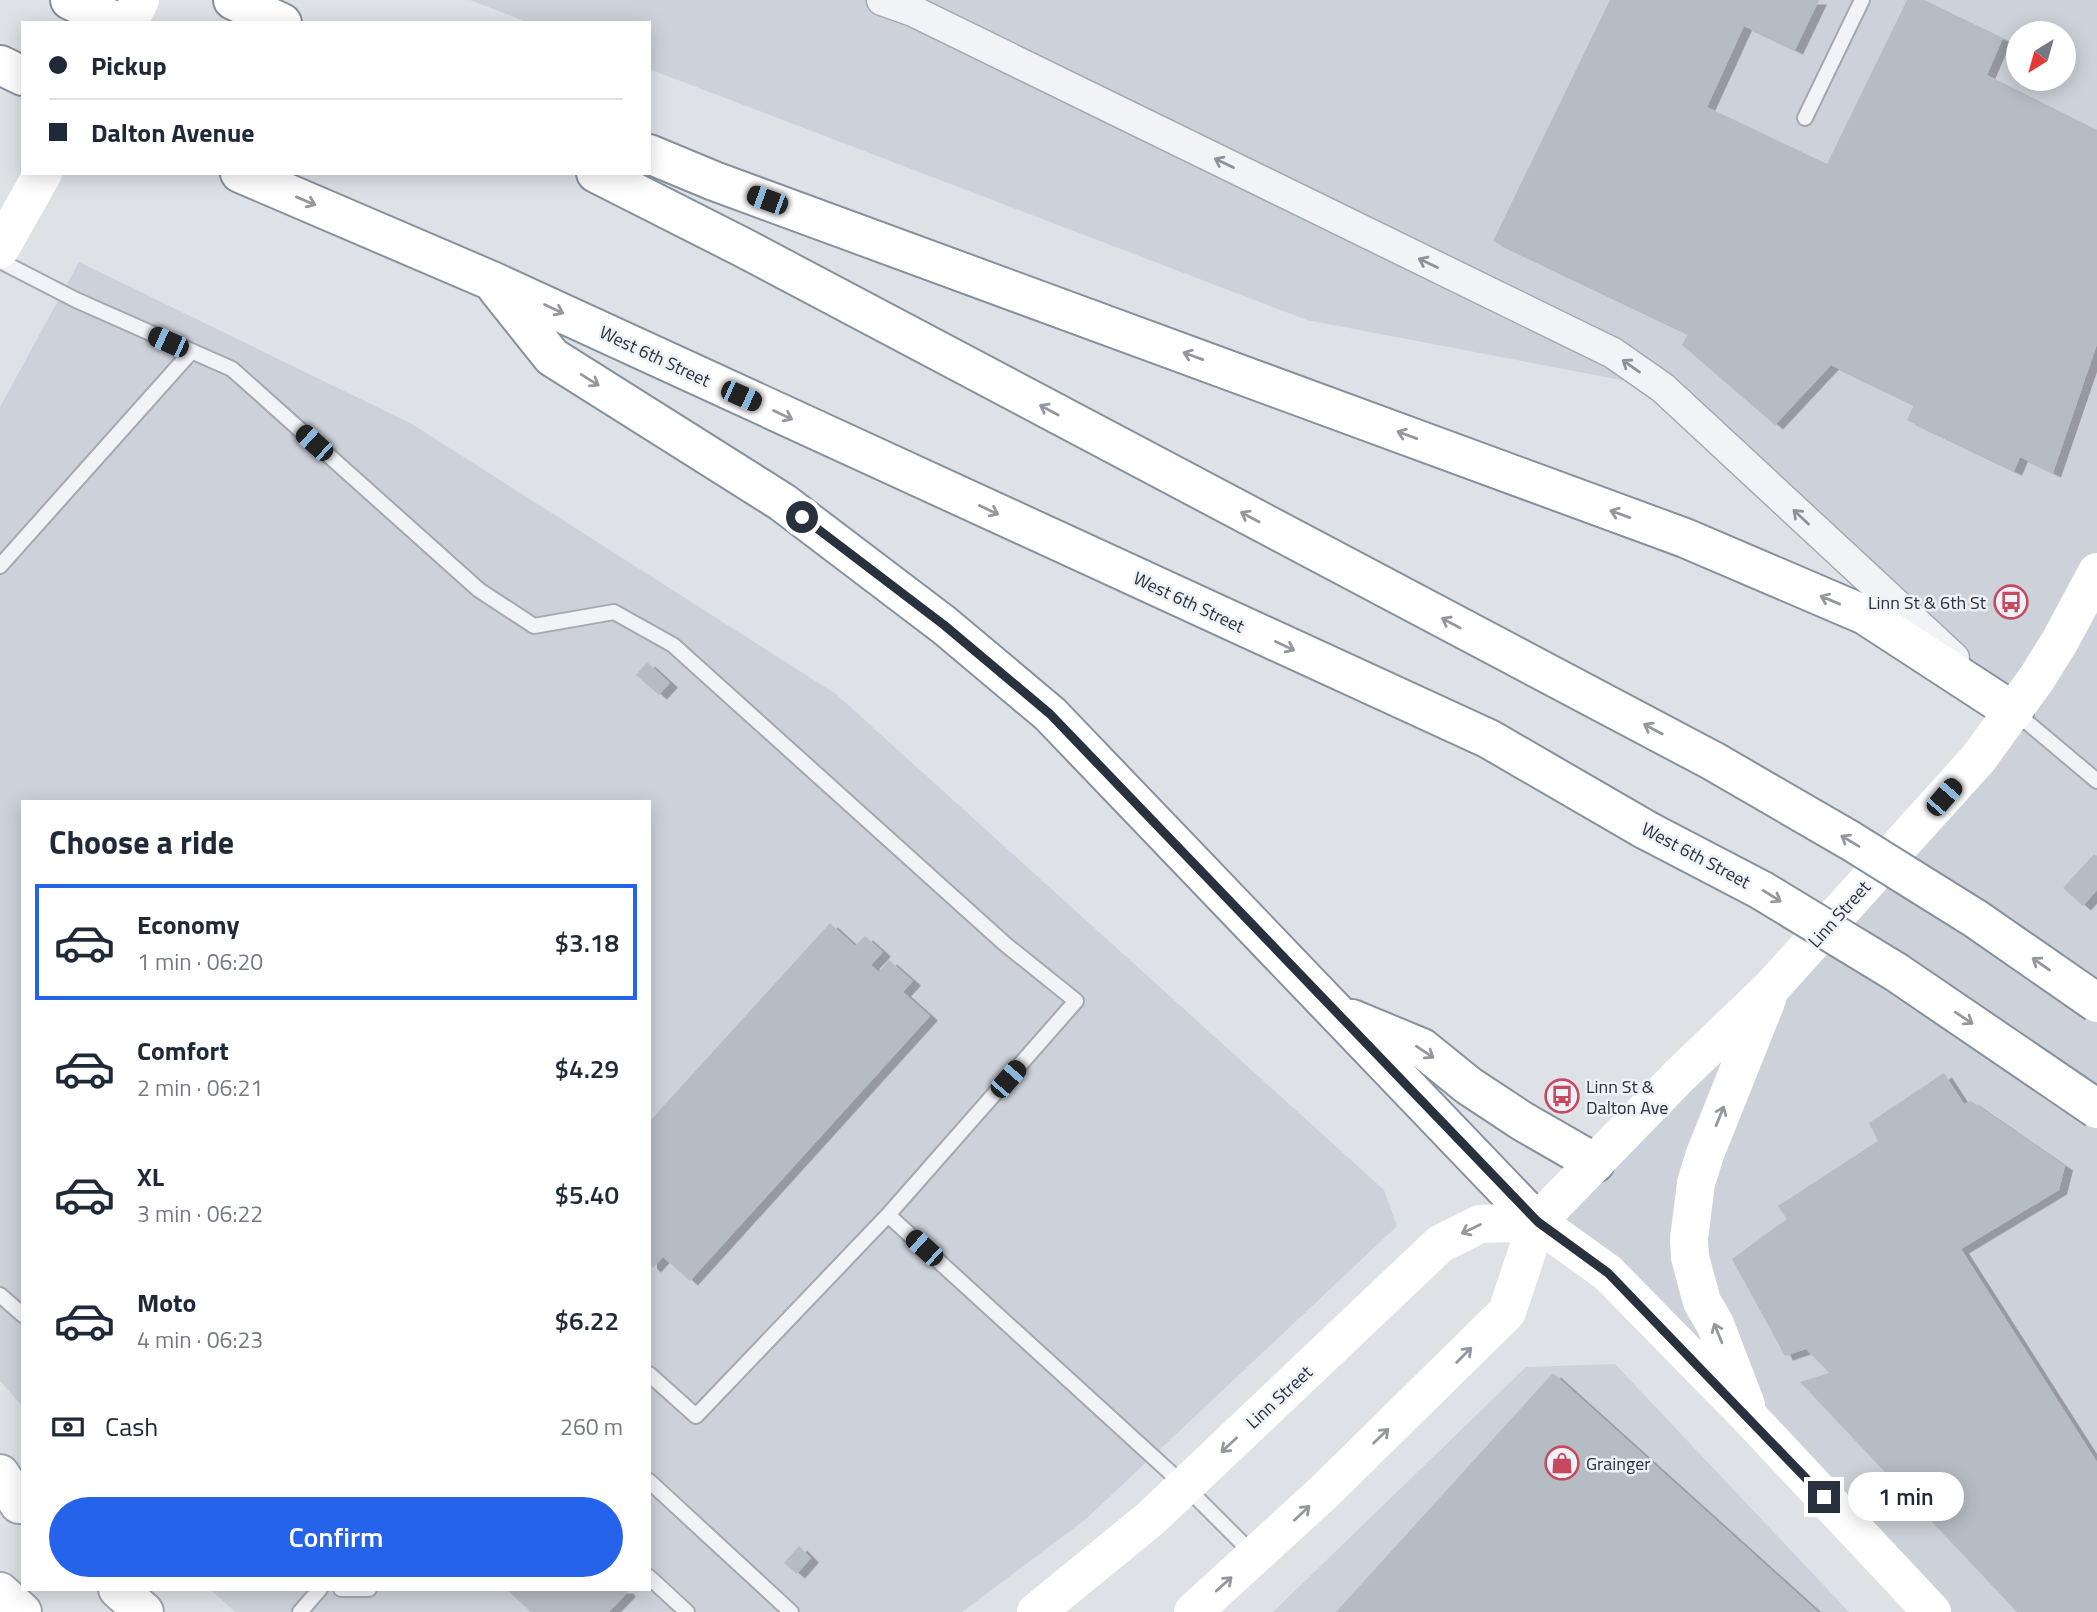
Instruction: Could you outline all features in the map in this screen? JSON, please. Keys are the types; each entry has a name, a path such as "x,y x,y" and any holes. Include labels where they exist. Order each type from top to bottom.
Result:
{"main road":[{"path":"70,0 115,21"},
{"path":"129,21 140,0"},
{"path":"233,0 278,21"},
{"path":"0,65 21,74"},
{"path":"651,155 714,181 1685,538 1865,615 2014,712"},
{"path":"0,249 42,175"},
{"name":"West 6th Street","path":"244,175 492,281 1489,739 1646,830 1761,890 1896,972 2097,1108"},
{"path":"600,175 744,248 1713,761 1851,841 1976,919 2097,1003"},
{"path":"492,281 552,357 782,502 944,625 1050,714 1538,1222 1608,1273 1752,1420 1932,1612"},
{"name":"Linn Street","path":"1194,1612 1347,1470 1507,1312 1538,1222 1679,1076 1771,988 1978,759 2014,712 2060,641 2097,572"},
{"path":"1752,1420 1715,1324 1702,1302 1690,1257 1689,1239 1696,1183 1705,1154 1771,988"},
{"path":"1341,1015 1422,1048 1479,1093 1595,1163"},
{"name":"Linn Street","path":"1036,1612 1150,1519 1440,1244 1480,1224 1538,1222"},
{"path":"120,1591 144,1612"},
{"path":"0,1592 22,1612"}],"street":[{"path":"882,0 918,6 1613,353 1663,388 2014,712"}],"lane":[{"path":"1805,118 1862,0"},
{"path":"0,261 62,293 232,369 478,590 534,626 614,612 673,645 1005,944 1076,1001 888,1215 696,1416 651,1376"},
{"path":"0,566 191,352"},
{"path":"2014,712 2097,781"},
{"path":"888,1215 1185,1486 1255,1556"},
{"path":"0,1295 21,1313"},
{"path":"651,1483 791,1612"},
{"path":"651,1579 687,1612"},
{"path":"300,1612 318,1591"}],"shaded area":[{"path":"470,0 2097,0 2097,1612 1932,1612 1537,1222 2014,712 1663,388 1307,320 651,70 651,21 524,21"},
{"path":"79,262 412,424 836,694 1384,1190 1397,1226 1086,1519 962,1612 235,1612 212,1591 651,1591 651,800 21,800 21,1405 0,1381 0,407"},
{"name":"Grainger","path":"1615,1364 1849,1612 1273,1612 1526,1367"}],"building":[{"path":"1610,0 1819,0 1795,50 1744,26 1707,107 1827,164 1907,0 1924,0 2003,38 1987,75 2006,84 2006,91 2019,91 2097,130 2097,344 2053,473 2020,457 2014,471 1907,420 1914,405 1831,365 1775,425 1682,345 1688,334 1493,241"},
{"path":"647,662 670,683 659,695 636,675"},
{"path":"2094,854 2097,856 2097,890 2083,906 2063,888"},
{"path":"830,923 855,946 865,936 883,952 871,965 879,972 889,960 913,981 903,992 930,1016 690,1281 663,1257 653,1268 651,1266 651,1120"},
{"path":"1944,1073 1964,1104 1971,1101 2065,1166 2059,1190 1961,1249 2097,1462 2097,1612 2017,1612 1800,1382 1829,1373 1806,1349 1785,1356 1732,1259 1787,1219 1778,1206 1878,1141 1869,1123"},
{"name":"Grainger","path":"1553,1373 1818,1612 1336,1612"},
{"path":"799,1546 811,1558 797,1574 784,1563"},
{"path":"508,1591 628,1592 609,1612 531,1612"}],"place":[{"name":"Linn St & 6th St","path":"2011,602"},
{"name":"Linn St & Dalton Ave","path":"1562,1096"},
{"name":"Grainger","path":"1562,1463"}],"route":[{"path":"802,517 944,625 1050,714 1538,1222 1608,1273 1824,1497"}]}
